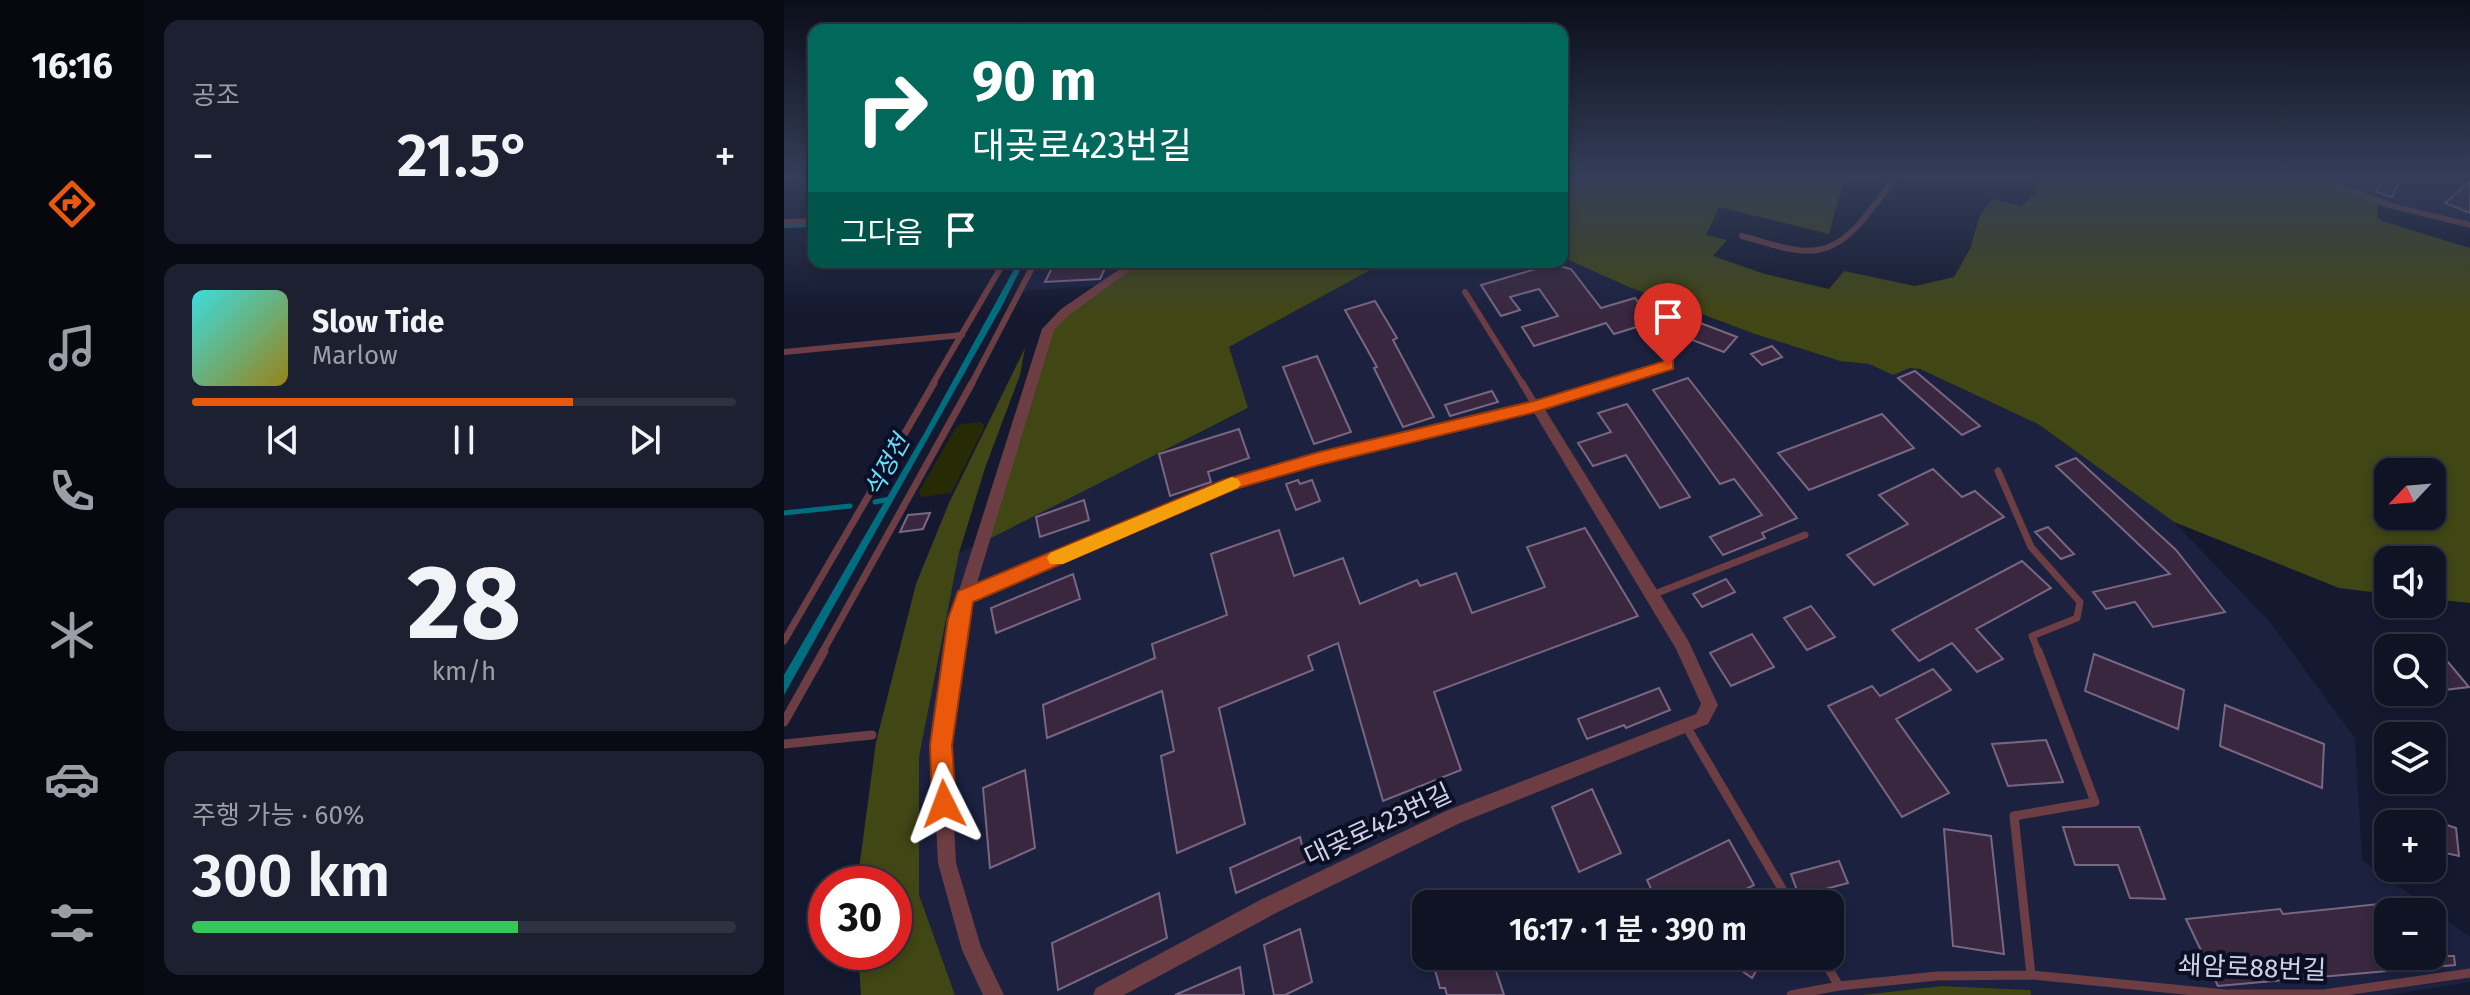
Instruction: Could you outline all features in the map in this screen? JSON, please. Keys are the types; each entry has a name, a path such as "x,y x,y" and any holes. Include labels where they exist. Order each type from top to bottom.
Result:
{"street":[{"path":"994,995 972,950 947,863 941,745 958,619 1048,329 1065,312 1128,268"},
{"path":"965,597 1229,484 1536,406 1682,645 1710,705 1702,719 1686,726"},
{"name":"대곶로423번길","path":"1103,995 1269,906 1454,816 1686,726"}],"lane":[{"path":"1742,236 1819,253 1834,250 1862,221"},
{"path":"784,641 1001,268"},
{"path":"784,722 960,407 1032,268"},
{"path":"1465,292 1536,406 1668,365"},
{"path":"784,352 962,335"},
{"path":"1791,995 1839,986 1937,976 2031,975 2014,816 2095,802 2032,636 2077,618 2080,602 2031,547 1998,471"},
{"path":"1652,595 1805,535"},
{"path":"1686,726 1783,890"},
{"path":"784,744 872,735"},
{"path":"1829,970 1839,986"},
{"name":"쇄암로88번길","path":"2031,975 2225,994 2324,994 2470,973"}],"shaded area":[{"path":"1568,221 1712,221 1706,235 1727,240 1713,256 1765,274 1829,289 1844,271 1915,286 1954,277 1971,247 1978,221 2383,221 2470,248 2470,603 2446,600 2446,546 2374,546 2374,592 2339,588 2174,522 2038,424 1920,369 1910,368 1893,375 1869,364 1840,361 1755,334 1629,287 1568,260"},
{"path":"1778,221 1832,221 1829,234"},
{"path":"1568,260 1629,287 1755,334 1840,361 1869,364 1893,375 1910,368 1920,369 2038,424 2174,522 2269,621 2355,738 2362,860 2374,869 2374,882 2393,882 2415,898 2374,898 2374,970 2446,970 2446,920 2470,937 2470,982 2390,995 2031,995 2030,990 1942,986 1861,995 955,995 919,895 919,757 959,553 1248,409 1229,347 1374,268 1568,268"},
{"path":"1015,268 1021,268 784,695 784,675 925,432"},
{"path":"1034,268 1128,268 1104,285 1022,291"},
{"path":"1129,268 1374,268 1229,347 1248,408 979,544 1048,329"},
{"path":"1025,348 1020,375 985,468 959,553 919,757 919,895 955,995 861,995 859,970 912,970 912,866 859,866 876,742 916,584 949,503"},
{"path":"981,422 983,430 951,493 921,497 919,492 955,429 961,424"},
{"path":"1942,986 2030,990 2031,995 1861,995"}],"building":[{"path":"1052,268 1105,268 1100,279 1045,282"},
{"path":"1539,268 1567,268 1601,308 1635,298 1653,322 1614,334 1606,323 1534,346 1522,327 1558,316 1539,289 1510,297 1520,310 1501,316 1481,285"},
{"path":"1375,301 1397,338 1393,340 1434,417 1403,427 1374,368 1377,367 1345,310"},
{"path":"1674,313 1737,337 1724,352 1679,335 1668,320"},
{"path":"1772,346 1782,357 1762,365 1751,354"},
{"path":"1317,356 1351,432 1314,444 1283,367"},
{"path":"1915,371 1980,426 1962,435 1898,378"},
{"path":"1688,378 1797,518 1762,533 1765,538 1723,555 1710,537 1762,515 1734,479 1720,484 1653,390"},
{"path":"1492,391 1498,402 1450,416 1445,405"},
{"path":"1627,404 1690,497 1660,508 1626,455 1593,466 1578,443 1611,432 1598,413"},
{"path":"1882,414 1914,448 1809,490 1778,453"},
{"path":"1239,429 1249,458 1208,472 1211,482 1170,496 1159,454"},
{"path":"2076,458 2176,550 2225,612 2153,627 2135,602 2106,609 2093,592 2170,574 2056,466"},
{"path":"1933,469 1962,497 1975,491 2004,517 1874,585 1847,555 1908,524 1879,495"},
{"path":"1298,480 1300,484 1312,480 1320,501 1296,510 1286,484"},
{"path":"1084,500 1089,520 1040,537 1036,517"},
{"path":"930,513 923,529 900,532 908,515"},
{"path":"2048,527 2074,554 2061,559 2035,532"},
{"path":"1585,528 1638,616 1434,692 1461,770 1383,801 1338,643 1308,656 1313,670 1219,708 1245,824 1177,853 1161,756 1174,751 1162,691 1047,738 1043,705 1155,658 1152,644 1227,615 1211,554 1279,530 1294,576 1343,558 1360,604 1417,580 1420,586 1456,573 1472,613 1545,587 1527,547"},
{"path":"2022,561 2051,588 1976,629 2003,659 1977,672 1952,643 1919,661 1892,630"},
{"path":"1073,574 1080,599 996,633 991,608"},
{"path":"1726,579 1735,592 1702,607 1693,594"},
{"path":"1811,606 1835,637 1807,650 1784,618"},
{"path":"1752,634 1774,667 1731,686 1710,653"},
{"path":"2094,654 2184,690 2178,729 2085,691"},
{"path":"2448,662 2469,687 2446,690"},
{"path":"1933,669 1951,690 1896,719 1949,793 1902,817 1828,706 1872,686 1880,696"},
{"path":"1659,688 1670,710 1626,728 1624,725 1587,739 1578,719"},
{"path":"2225,705 2324,744 2322,788 2220,746"},
{"path":"2046,740 2063,782 2008,786 1992,744"},
{"path":"1025,770 1035,848 990,868 983,788"},
{"path":"1592,789 1621,853 1579,872 1552,807"},
{"path":"2446,825 2456,828 2459,856 2446,853"},
{"path":"2063,827 2139,827 2165,899 2130,898 2118,865 2075,865"},
{"path":"1944,829 1991,836 2004,954 1953,946"},
{"path":"1300,837 1306,861 1236,893 1230,868"},
{"path":"1729,840 1754,885 1744,890 1652,890 1647,880"},
{"path":"1839,861 1848,883 1822,890 1797,890 1791,874"},
{"path":"1159,893 1167,938 1058,990 1052,943"},
{"path":"2374,904 2374,970 2399,970 2218,986 2186,919 2280,909 2283,914"},
{"path":"1300,929 1312,982 1285,995 1274,995 1264,945"},
{"path":"2446,956 2454,956 2455,965 2446,966"},
{"path":"1240,967 1244,995 1175,995"},
{"path":"1435,970 1496,970 1504,995 1447,995 1445,988 1440,988"},
{"path":"1741,970 1757,970 1752,978"}],"waterway":[{"path":"784,226 808,225"},
{"name":"석정천","path":"875,502 890,499"},
{"path":"784,513 850,506"}],"slow traffic":[{"path":"1057,558 1232,484"}],"route":[{"path":"944,804 941,745 958,619 965,597 1229,484 1536,406 1668,365"}]}
